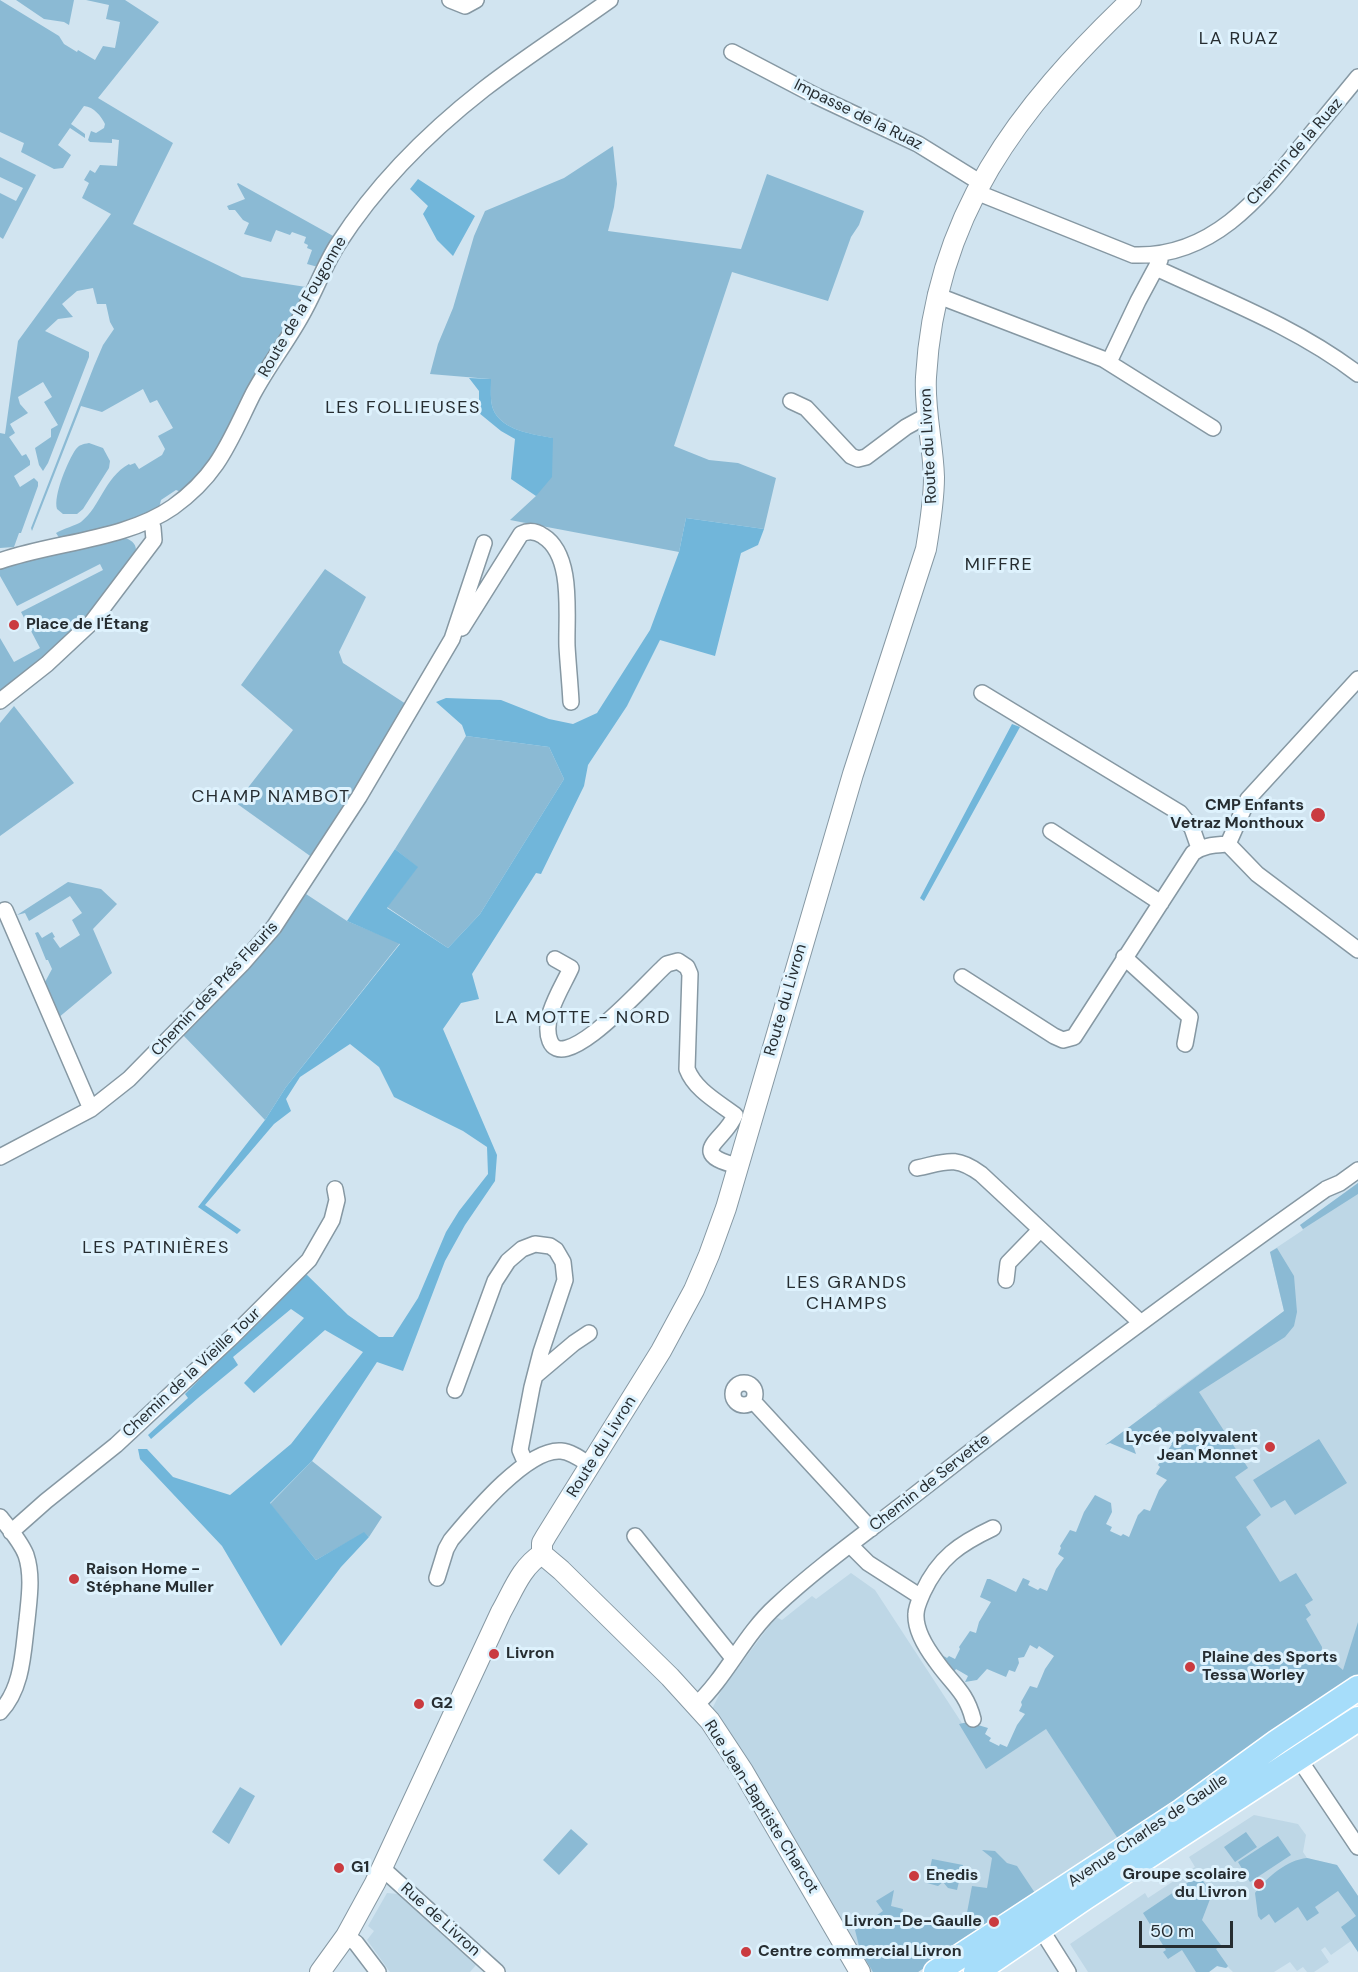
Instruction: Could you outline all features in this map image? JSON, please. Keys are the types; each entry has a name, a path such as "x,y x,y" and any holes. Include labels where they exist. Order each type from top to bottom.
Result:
{"main road":[{"name":"Avenue Charles de Gaulle","path":"976,1972 1036,1919 1182,1810 1285,1736 1358,1688"},
{"name":"Avenue Charles de Gaulle","path":"936,1972 1036,1919 1094,1892 1358,1719"},
{"path":"1285,1736 1305,1744 1298,1759"}],"street":[{"path":"450,0 465,6 476,0"},
{"name":"Route de la Fougonne","path":"0,561 122,530 150,520 171,508 195,489 219,461 254,392 306,307 329,258 347,231 407,158 433,132 485,88 610,0"},
{"name":"Route du Livron","path":"320,1972 346,1936 382,1868 501,1612 529,1563 542,1554 542,1543 546,1536 661,1351 694,1290 726,1208 853,774 923,560 934,476 928,414 927,364 936,295 953,242 966,210 1010,134 1062,68 1131,0"},
{"name":"Impasse de la Ruaz","path":"732,52 816,96 918,144 979,187"},
{"name":"Chemin de la Ruaz","path":"979,187 1133,255 1164,253 1190,246 1210,236 1240,214 1267,189 1358,77"},
{"path":"1109,362 1164,253"},
{"path":"1156,268 1279,324 1358,374"},
{"path":"936,295 1109,362 1213,428"},
{"path":"791,401 806,408 851,456 858,459 866,457 906,427 928,414"},
{"path":"0,701 48,664 92,622 154,540 150,520"},
{"name":"Chemin des Prés Fleuris","path":"0,1157 91,1109 129,1079 242,964 274,927 359,797 452,639 465,624 521,534 532,531 545,537 557,551 562,564 566,582 571,702"},
{"name":"Chemin des Prés Fleuris","path":"452,639 484,543"},
{"name":"Route de la Fougonne","path":"0,554 18,555"},
{"path":"1228,844 1248,799 1358,679"},
{"path":"982,693 1180,813 1192,828 1199,848"},
{"path":"1051,831 1161,903"},
{"path":"962,977 1054,1036 1063,1040 1074,1037 1193,853 1199,848 1210,845 1228,844 1257,874 1358,950"},
{"path":"5,910 91,1109"},
{"path":"1124,957 1190,1017 1185,1044"},
{"path":"555,959 571,968 554,1003 549,1020 549,1039 553,1046 561,1050 573,1047 603,1026 667,964 678,961 687,967 690,974 687,1069 691,1079 699,1088 735,1115 731,1125 712,1144 711,1151 714,1158 719,1161 738,1166"},
{"path":"917,1168 949,1161 968,1164 1140,1322"},
{"name":"Chemin de Servette","path":"696,1705 714,1686 733,1658 775,1606 849,1545 1140,1322 1326,1189 1358,1170"},
{"name":"Chemin de la Vieille Tour","path":"11,1532 116,1445 309,1260 332,1220 337,1200 335,1189"},
{"path":"1006,1280 1008,1263 1040,1230"},
{"path":"455,1390 495,1281 501,1271 515,1254 536,1244 550,1246 556,1250 566,1273 535,1376 519,1450 526,1464"},
{"path":"535,1376 589,1333"},
{"path":"753,1401 871,1529"},
{"path":"437,1578 451,1540 514,1473 526,1464 545,1454 560,1451 570,1453 590,1465"},
{"path":"0,1517 25,1552 30,1575 30,1594 20,1672 8,1702 0,1712"},
{"path":"973,1719 963,1693 936,1662 918,1628 916,1616 921,1597 931,1575 942,1560 993,1528"},
{"path":"635,1536 733,1658"},
{"path":"849,1545 868,1563 921,1597"},
{"name":"Rue Jean-Baptiste Charcot","path":"542,1554 641,1647 696,1705 716,1731 743,1771 860,1972"},
{"path":"1298,1759 1358,1847"},
{"name":"Rue de Livron","path":"382,1868 497,1972"},
{"path":"1036,1919 1068,1972"},
{"path":"346,1936 356,1943 378,1972"}],"shaded area":[{"path":"0,0 59,36 64,44 95,60 103,46 115,48 120,22 106,19 109,5 86,0 125,0 159,22 98,98 173,143 133,224 242,277 306,287 304,298 250,386 219,449 207,467 181,492 176,490 161,500 159,508 138,519 60,539 56,533 81,522 121,470 135,463 139,469 162,455 165,449 158,436 173,428 157,400 150,403 143,389 102,412 81,406 32,531 31,528 94,366 103,345 114,329 106,304 97,304 93,288 77,291 62,304 73,317 58,319 45,331 89,352 89,357 43,471 39,465 35,448 51,437 51,429 58,425 44,402 52,397 43,382 18,397 20,404 28,413 10,424 15,433 9,437 22,456 26,454 30,465 14,476 20,487 34,478 38,486 14,547 0,548 0,433 5,434 18,341 111,214 82,198 89,183 84,180 90,170 95,173 100,165 117,166 119,140 112,139 112,143 90,142 88,140 91,131 96,133 104,128 105,124 97,112 84,106 71,124 85,134 85,138 70,128 58,145 71,155 63,168 54,169 21,152 24,143 0,132"},
{"path":"16,0 74,0 69,25 44,19"},
{"path":"613,146 617,184 608,231 741,249 767,174 864,211 851,237 828,301 732,272 674,446 709,460 738,463 776,478 764,529 686,518 679,552 510,520 536,496 552,438 527,433 503,422 493,409 490,379 430,374 438,344 453,308 474,236 485,211 564,178"},
{"path":"0,157 36,175 3,239 0,237 0,193 16,201 23,188 0,177"},
{"path":"418,179 475,216 453,256 437,240 423,214 428,206 410,189"},
{"path":"238,183 335,237 318,267 307,264 312,250 304,243 306,237 276,230 271,242 244,234 249,223 243,220 235,210 229,210 227,206 245,199"},
{"path":"469,378 491,379 492,406 503,422 528,433 553,438 552,477 536,496 511,479 515,439 479,413 479,391"},
{"path":"89,443 103,448 110,461 109,468 83,509 77,514 63,514 57,509 56,503 62,478 76,449"},
{"path":"686,518 764,529 758,545 741,553 715,656 660,640 627,706 588,765 584,786 541,874 536,873 472,974 479,999 461,1003 443,1029 497,1155 495,1181 465,1225 445,1261 403,1371 377,1362 312,1461 270,1503 316,1560 364,1532 369,1537 341,1567 281,1646 222,1546 140,1459 138,1449 147,1449 173,1477 230,1495 291,1444 363,1352 325,1330 254,1393 244,1383 304,1318 291,1309 233,1357 238,1365 151,1439 148,1435 188,1398 185,1394 305,1273 348,1315 379,1337 393,1337 418,1298 446,1232 488,1174 487,1147 463,1131 394,1097 379,1067 350,1044 300,1077 286,1099 291,1111 274,1124 205,1205 241,1230 237,1234 198,1207 265,1120 286,1087 400,944 347,921 395,849 418,867 387,908 448,948 480,914 564,779 549,747 466,736 462,725 436,702 446,698 501,700 549,719 573,724 597,713 650,630 679,552"},
{"path":"124,538 135,545 136,550 124,573 112,588 48,655 0,692 0,638 14,662 40,648 21,612 103,570 100,564 17,606 0,576 0,567"},
{"path":"325,569 366,597 339,652 343,663 406,704 313,858 236,803 293,730 241,685"},
{"path":"14,706 74,783 0,836 0,723"},
{"path":"1012,724 1020,727 924,901 920,898"},
{"path":"466,736 549,747 564,779 480,914 448,948 387,907 417,867 395,849"},
{"path":"68,882 101,889 117,904 93,929 112,973 58,1018 44,984 52,969 35,933 38,932 42,938 52,932 60,948 80,935 72,920 82,913 70,896 29,921 25,913 17,915"},
{"path":"306,894 347,921 400,943 286,1087 265,1120 182,1034 275,937"},
{"name":"Lycée polyvalent Jean Monnet","path":"1358,1183 1358,1677 1320,1679 1156,1405 1284,1311 1270,1252 1303,1230 1300,1225"},
{"path":"1358,1183 1358,1194 1303,1229 1300,1225"},
{"name":"Plaine des Sports Tessa Worley","path":"1277,1248 1294,1276 1297,1312 1294,1326 1285,1337 1199,1392 1248,1468 1235,1477 1261,1515 1246,1527 1280,1582 1296,1573 1313,1600 1305,1605 1311,1615 1306,1619 1322,1647 1321,1662 1327,1663 1331,1660 1343,1670 1358,1622 1358,1677 1118,1839 1046,1729 986,1769 959,1724 968,1722 988,1728 985,1734 991,1738 989,1741 1007,1747 1025,1714 1019,1711 1021,1702 1030,1686 1037,1688 1045,1669 1054,1656 1039,1646 1037,1649 1030,1645 1024,1657 1018,1658 1019,1663 1015,1672 1009,1670 1006,1677 987,1669 977,1680 965,1682 968,1676 956,1669 952,1675 933,1646 938,1649 937,1652 947,1658 949,1656 955,1659 959,1647 970,1631 976,1633 979,1622 991,1602 980,1597 987,1579 1016,1592 1023,1578 1030,1581 1028,1585 1047,1591 1056,1569 1064,1558 1058,1554 1060,1546 1070,1530 1076,1532 1084,1512 1095,1495 1111,1503 1112,1512 1106,1524 1112,1527 1110,1531 1129,1537 1138,1515 1144,1509 1150,1511 1159,1490 1167,1480 1156,1474 1160,1467 1158,1465 1172,1444 1156,1433 1155,1435 1148,1433 1142,1444 1134,1448 1136,1454 1110,1443 1105,1445 1284,1311 1270,1252"},
{"path":"1319,1439 1347,1483 1295,1515 1285,1500 1271,1508 1253,1480"},
{"path":"312,1461 382,1517 369,1537 364,1533 316,1560 270,1504"},
{"path":"851,1573 875,1590 986,1760 999,1755 1041,1721 1118,1839 918,1972 868,1972 712,1709 722,1689 776,1617 782,1620 812,1596 816,1599"},
{"path":"240,1787 255,1796 229,1844 212,1832"},
{"name":"Groupe scolaire du Livron","path":"1254,1815 1298,1824 1306,1835 1303,1852 1307,1858 1337,1865 1358,1896 1358,1952 1351,1941 1331,1955 1325,1947 1321,1950 1329,1962 1314,1972 1307,1972 1303,1967 1297,1971 1290,1962 1274,1972 1233,1972 1228,1967 1217,1966 1209,1972 1088,1972 1070,1944 1145,1893 1148,1898 1195,1867 1189,1857"},
{"path":"571,1829 588,1844 559,1875 543,1860"},
{"path":"1246,1832 1257,1847 1235,1862 1224,1847"},
{"path":"1278,1836 1291,1855 1250,1882 1238,1862"},
{"path":"982,1850 995,1851 1007,1863 1017,1866 1035,1893 918,1972 873,1972 860,1950 855,1930 883,1911 876,1901 894,1890 891,1906 903,1909 902,1916 919,1919 919,1923 950,1928 953,1916 966,1918 972,1886 987,1888 992,1858"},
{"path":"1307,1858 1337,1865 1358,1896 1358,1952 1341,1927 1356,1916 1338,1891 1315,1907 1319,1913 1307,1921 1298,1907 1275,1923 1269,1914 1261,1920 1258,1916 1255,1893 1260,1887 1271,1875 1285,1866"},
{"path":"932,1859 963,1865 957,1890 948,1888 943,1882 938,1886 927,1883"},
{"path":"1199,1875 1212,1894 1202,1920 1221,1945 1216,1949 1228,1966 1226,1968 1217,1966 1209,1972 1196,1972 1182,1950 1168,1959 1163,1952 1166,1950 1143,1913"},
{"path":"387,1893 398,1894 454,1945 457,1942 472,1956 469,1959 476,1965 470,1972 390,1972 367,1940 374,1931 368,1926"}],"place":[{"name":"Place de l'Étang","path":"14,625"},
{"name":"CMP Enfants Vetraz Monthoux","path":"1318,815"},
{"name":"Lycée polyvalent Jean Monnet","path":"1270,1447"},
{"name":"Raison Home - Stéphane Muller","path":"74,1579"},
{"name":"Livron","path":"494,1654"},
{"name":"Plaine des Sports Tessa Worley","path":"1190,1667"},
{"name":"G2","path":"419,1704"},
{"name":"G1","path":"339,1868"},
{"name":"Enedis","path":"914,1876"},
{"name":"Groupe scolaire du Livron","path":"1259,1884"},
{"name":"Livron-De-Gaulle","path":"994,1922"},
{"name":"Centre commercial Livron","path":"746,1952"}],"district":[{"name":"LA RUAZ","path":"1239,39"},
{"name":"LES FOLLIEUSES","path":"403,408"},
{"name":"MIFFRE","path":"999,565"},
{"name":"CHAMP NAMBOT","path":"271,797"},
{"name":"LA MOTTE - NORD","path":"583,1018"},
{"name":"LES PATINIÈRES","path":"156,1248"},
{"name":"LES GRANDS CHAMPS","path":"847,1293"}]}
